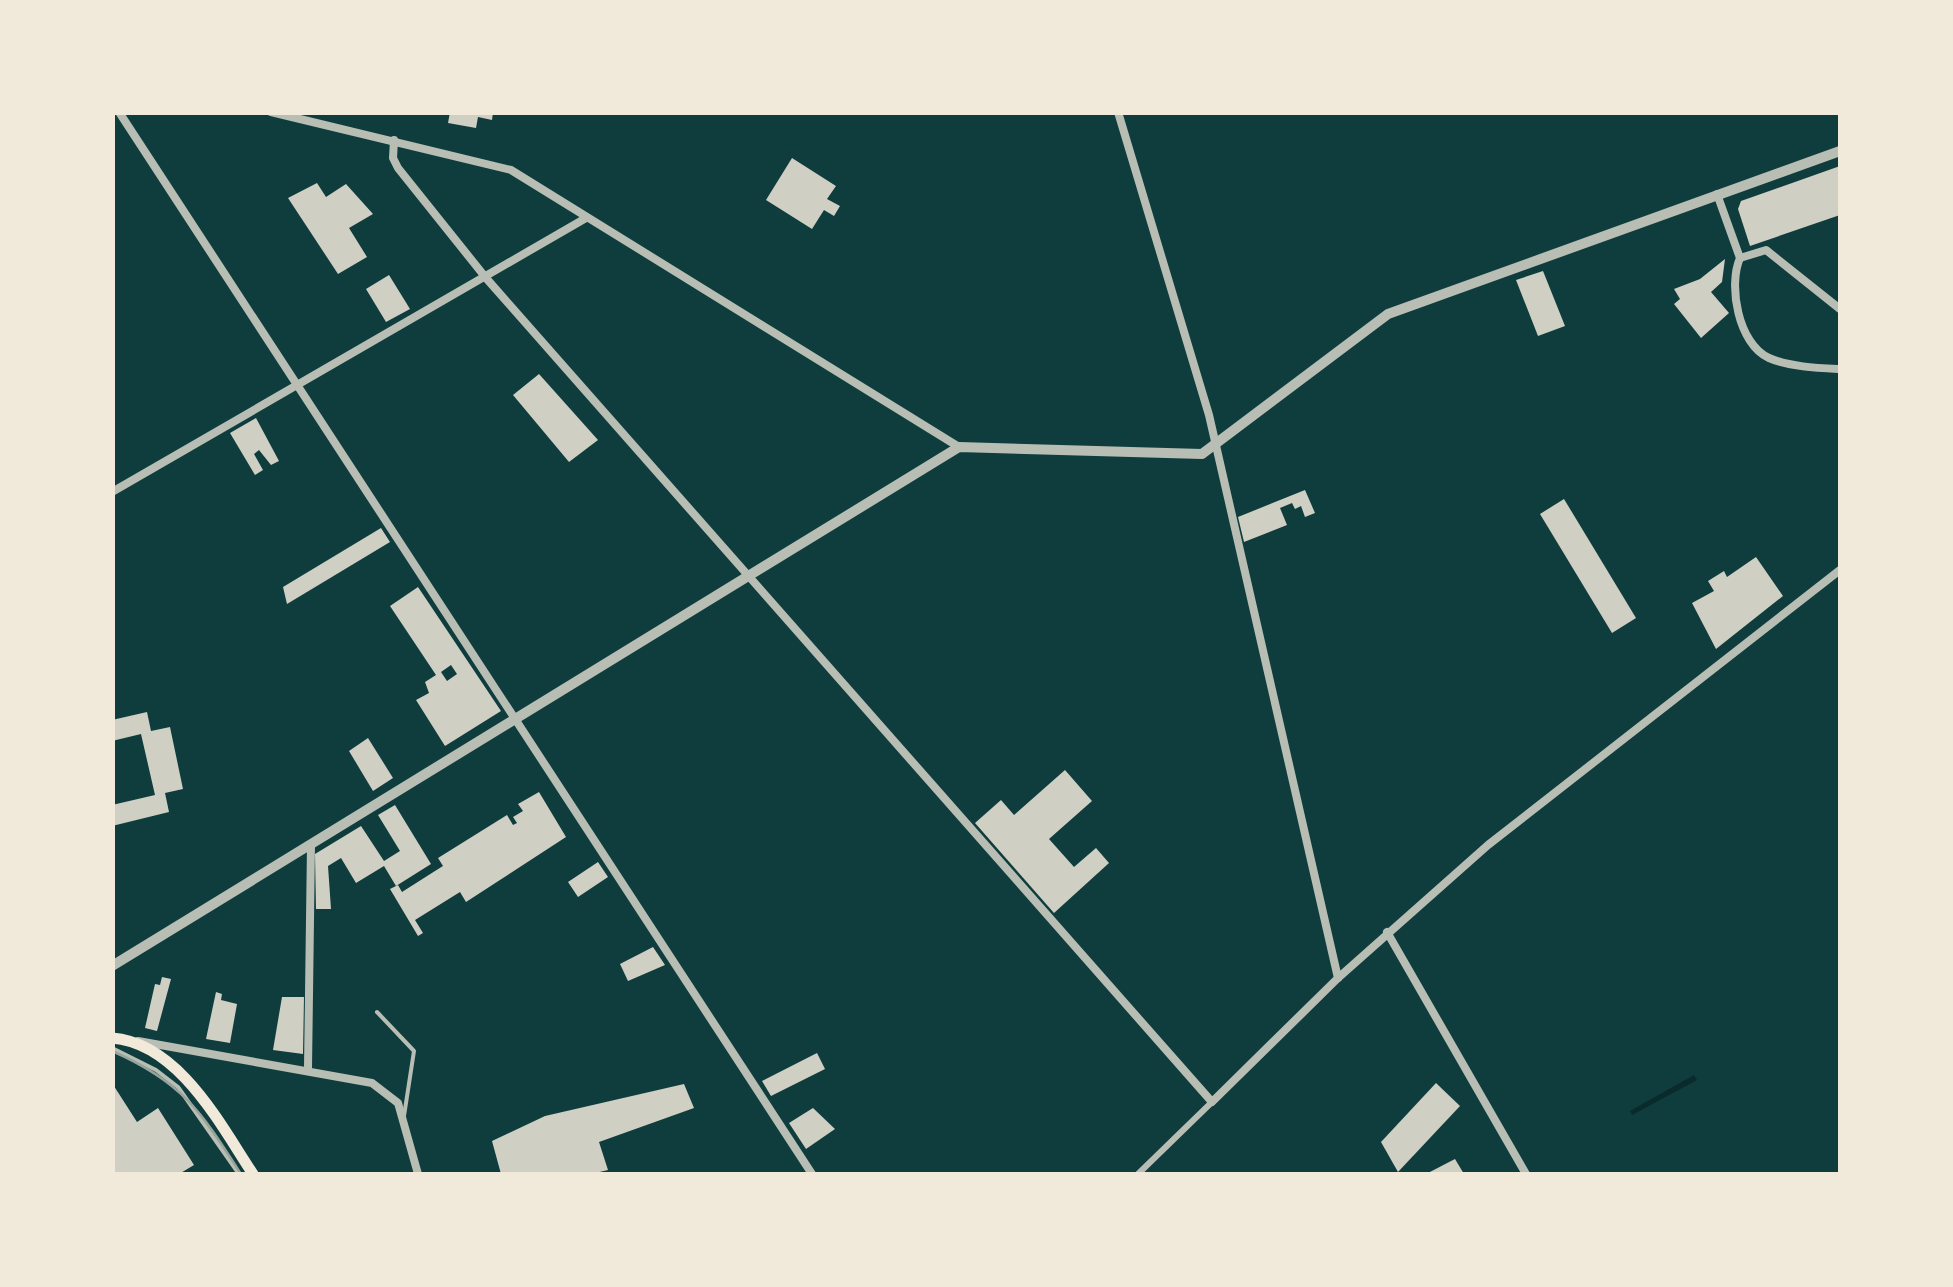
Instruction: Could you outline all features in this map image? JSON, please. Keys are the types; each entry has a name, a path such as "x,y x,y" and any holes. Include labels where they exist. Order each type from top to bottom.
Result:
{"main road":[{"path":"116,1037 182,1073 253,1174"}],"street":[{"path":"118,112 812,1174"},
{"path":"271,112 511,170 959,447 1190,457 1215,447 1388,314 1840,150"},
{"path":"1118,112 1215,447 1338,978"},
{"path":"394,140 393,158 398,168 486,278 1212,1102"},
{"path":"1717,194 1740,258 1734,270 1736,303 1760,351 1790,363 1840,370"},
{"path":"112,492 586,218"},
{"path":"1740,258 1766,250 1840,310"},
{"path":"112,966 959,447"},
{"path":"1138,1174 1338,978 1488,845 1840,570"},
{"path":"308,1068 311,845"},
{"path":"1388,932 1526,1174"},
{"path":"116,1037 308,1068 372,1083 398,1104 418,1174"}],"lane":[{"path":"376,1012 414,1051 404,1116"},
{"path":"112,1048 156,1070 178,1087 239,1174"}],"water":[{"path":"1694,1075 1697,1080 1632,1115 1630,1111"}],"building":[{"path":"450,112 493,112 492,120 478,117 476,128 448,123"},
{"path":"792,158 836,186 827,199 840,206 834,216 824,210 812,229 766,200"},
{"path":"1840,166 1840,215 1750,246 1738,209 1741,201"},
{"path":"317,183 326,197 346,184 373,214 349,228 367,257 338,274 288,198"},
{"path":"1725,259 1722,282 1711,292 1729,313 1701,338 1674,304 1680,299 1674,289 1700,279"},
{"path":"1543,271 1565,326 1538,336 1516,280"},
{"path":"389,275 410,309 386,322 366,289"},
{"path":"539,374 598,440 569,462 513,395"},
{"path":"256,418 279,461 271,465 259,450 254,454 263,470 255,475 230,433"},
{"path":"1305,490 1315,513 1305,517 1301,506 1295,509 1292,503 1280,508 1287,525 1244,542 1238,517"},
{"path":"1564,499 1636,618 1612,633 1540,514"},
{"path":"381,528 390,542 287,604 283,587"},
{"path":"1756,557 1783,596 1716,649 1692,603 1714,591 1708,581 1724,571 1727,577"},
{"path":"418,587 501,711 445,746 416,700 429,693 425,682 436,675 390,606","holes":["451,665 457,674 447,681 441,672"]},
{"path":"147,712 151,731 170,727 183,789 165,793 169,812 112,826 112,805 155,795 141,734 112,741 112,720"},
{"path":"368,738 393,778 373,791 349,751"},
{"path":"1065,770 1092,801 1049,839 1074,867 1096,848 1109,863 1054,913 975,823 1001,800 1014,815"},
{"path":"539,792 566,837 466,902 460,892 415,920 423,933 418,936 390,889 398,885 402,892 443,866 438,858 507,815 513,825 517,823 513,817 523,811 518,804"},
{"path":"395,805 431,864 396,886 384,866 356,883 341,858 328,866 331,909 316,909 315,854 361,826 384,861 400,851 378,815"},
{"path":"598,862 608,877 578,897 568,882"},
{"path":"653,947 665,965 628,981 620,964"},
{"path":"162,977 171,979 157,1031 145,1028 155,984 160,985"},
{"path":"216,992 222,994 221,1000 237,1004 230,1043 206,1039"},
{"path":"282,997 304,997 303,1054 273,1050"},
{"path":"817,1053 825,1069 771,1096 762,1081"},
{"path":"112,1083 137,1122 158,1108 194,1165 179,1174 112,1174"},
{"path":"1436,1083 1460,1106 1398,1172 1381,1142"},
{"path":"684,1084 694,1108 599,1142 608,1170 591,1174 501,1174 492,1141 545,1116"},
{"path":"813,1108 835,1129 806,1149 789,1123"},
{"path":"1455,1159 1464,1174 1426,1174"}],"tram line":[{"path":"112,1051 156,1075 188,1101 241,1174"}]}
